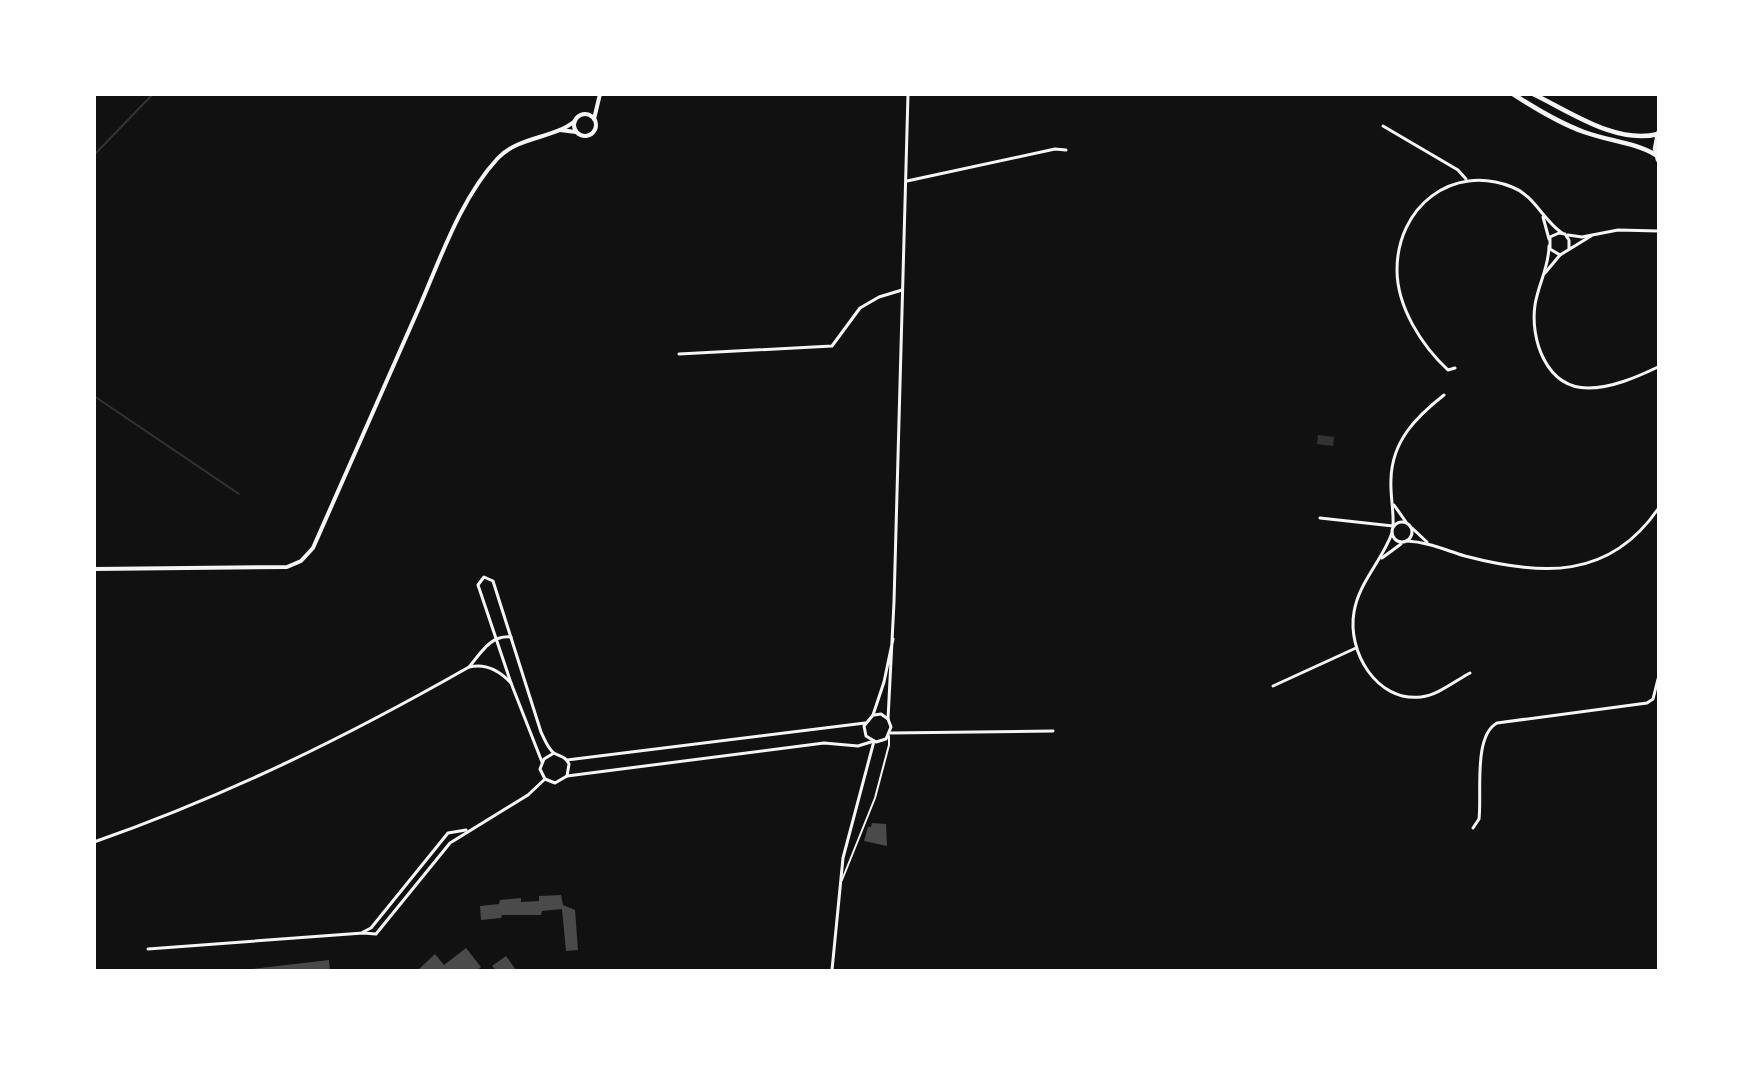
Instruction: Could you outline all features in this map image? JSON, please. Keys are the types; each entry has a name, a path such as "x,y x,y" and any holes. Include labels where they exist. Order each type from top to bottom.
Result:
{"main road":[{"path":"1513,94 1550,117 1585,133 1635,145 1657,158 1658,134 1635,137 1602,128 1533,94"}],"street":[{"path":"556,130 577,132 584,136 591,134 596,126 594,119 600,94"},
{"path":"841,882 875,798 890,735 888,719 893,639 908,94"},
{"path":"94,569 287,567 306,557 313,548 443,254 478,185 507,151 575,121 580,115 588,114 597,105"},
{"path":"588,114 594,119"},
{"path":"575,121 577,132"},
{"path":"1383,126 1458,170 1466,179"},
{"path":"906,182 1055,149 1066,150"},
{"path":"1455,368 1448,370 1434,356 1413,324 1400,289 1398,264 1405,235 1424,202 1433,194 1466,179 1492,180 1515,188 1531,200 1542,215 1564,234 1570,243 1569,249"},
{"path":"1542,215 1549,246 1535,304 1535,335 1545,363 1556,375 1578,387 1590,388 1634,378 1659,367"},
{"path":"1549,240 1553,235 1564,234 1591,236 1618,230 1659,231"},
{"path":"1544,274 1560,255 1591,236"},
{"path":"1549,246 1554,254 1560,255"},
{"path":"679,354 832,346 860,308 879,297 902,290"},
{"path":"1444,395 1410,425 1399,443 1392,462 1392,533 1379,561 1357,598 1353,630 1356,648 1374,679 1396,695 1421,697 1470,673"},
{"path":"1392,498 1396,510 1431,544"},
{"path":"1407,541 1431,544 1486,561 1528,568 1565,569 1616,552 1647,525 1659,508"},
{"path":"1320,518 1393,526 1399,522 1409,525"},
{"path":"1379,561 1412,535 1409,525"},
{"path":"1392,533 1394,539 1402,543"},
{"path":"893,639 884,682 873,715 865,723 567,760 554,753 541,732 493,581 486,576 480,580 478,585 511,683 542,762 541,773 545,779 555,783 567,776 824,743 858,746 882,741 890,735 1053,731"},
{"path":"94,842 186,808 294,762 469,667 482,650 496,639 511,637"},
{"path":"1273,686 1356,648"},
{"path":"469,667 490,667 504,675 511,683"},
{"path":"1473,828 1479,819 1482,753 1484,737 1489,728 1506,722 1647,703 1653,699 1659,679"},
{"path":"873,715 881,714 888,719"},
{"path":"865,723 865,734 874,741"},
{"path":"832,970 843,858 874,741"},
{"path":"542,762 548,755 554,753"},
{"path":"567,760 570,770 567,776"},
{"path":"148,949 363,933 376,934 450,843 528,795 545,779"},
{"path":"363,933 378,920 448,833 468,830"}],"shaded area":[{"path":"1318,435 1334,437 1333,446 1317,444"}],"building":[{"path":"872,823 886,824 887,846 864,841 868,827 871,827"},
{"path":"561,895 563,905 575,910 578,950 566,951 562,909 542,911 541,915 502,915 501,918 481,920 480,906 499,904 500,900 521,898 521,902 539,901 539,896"},
{"path":"466,948 481,967 477,970 418,970 435,954 444,965"},
{"path":"506,956 516,970 496,970 492,966"},
{"path":"329,960 330,970 252,970 252,969"}],"waterway":[{"path":"94,155 153,94"},
{"path":"94,396 239,494"}]}
